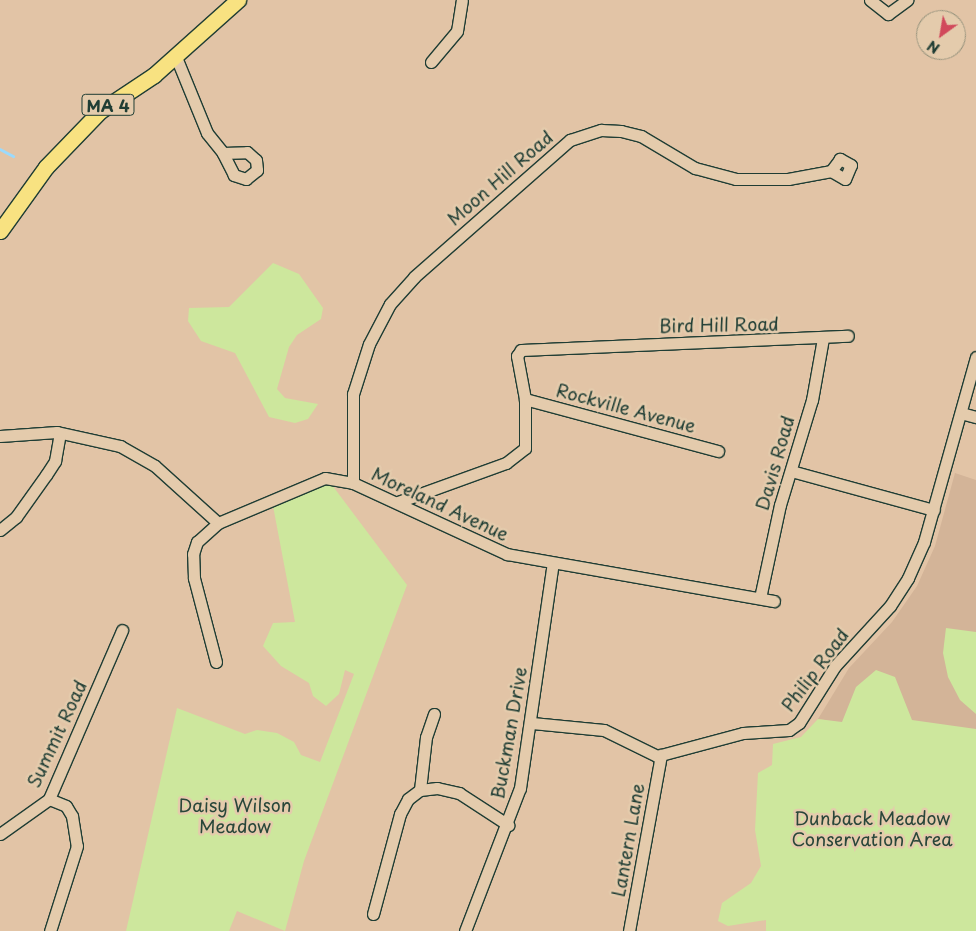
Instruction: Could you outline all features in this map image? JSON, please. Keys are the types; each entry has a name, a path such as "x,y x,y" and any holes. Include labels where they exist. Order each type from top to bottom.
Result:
{"main road":[{"name":"MA 4","path":"0,231 67,143 100,111 176,57 238,0"}],"street":[{"path":"431,62 457,31 462,0"},
{"path":"870,0 888,14 908,0"},
{"path":"176,57 207,133 223,153"},
{"name":"Moon Hill Road","path":"353,483 353,394 369,344 390,304 414,276 570,140 601,130 621,131 695,168 736,179 788,179 831,171"},
{"name":"Bird Hill Road","path":"525,399 517,356 521,350 590,345 848,336"},
{"name":"Davis Road","path":"760,598 791,471 812,400 823,338"},
{"name":"Philip Road","path":"661,755 743,733 789,730 799,723 835,666 890,606 908,578 934,510 976,357"},
{"path":"398,502 518,456 528,437 525,399"},
{"name":"Rockville Avenue","path":"525,399 718,451"},
{"path":"961,413 976,417"},
{"path":"0,530 16,516 55,461 60,433"},
{"path":"0,436 60,433 133,451 218,522"},
{"path":"791,471 934,510"},
{"name":"Moreland Avenue","path":"216,662 192,564 197,542 218,522 315,479 353,483 398,502 492,548 553,563 774,601"},
{"name":"Buckman Drive","path":"465,931 508,825 532,723 553,563"},
{"name":"Summit Road","path":"0,834 49,799 122,630"},
{"path":"420,790 424,745 434,714"},
{"path":"532,723 604,730 661,755"},
{"name":"Lantern Lane","path":"628,931 661,755"},
{"path":"373,914 400,814 408,800 420,790 437,788 459,793 508,825"},
{"path":"49,799 69,811 76,827 77,846 50,931"}],"shaded area":[{"path":"955,473 976,480 976,744 818,719 849,668 892,622 917,586 935,546"}],"green space":[{"path":"273,263 299,274 323,308 321,319 297,335 289,347 277,389 285,398 318,404 308,419 295,423 269,417 235,353 201,341 188,321 189,308 229,307"},
{"name":"Daisy Wilson Meadow","path":"332,485 407,585 304,861 285,931 237,911 229,931 126,931 177,708 245,734 257,730 277,733 294,742 301,755 320,762 354,674 345,670 339,694 326,706 313,696 309,683 281,666 263,646 273,623 295,622 273,506 319,486"},
{"path":"946,628 976,632 976,714 960,700 948,677 943,653"},
{"name":"Dunback Meadow Conservation Area","path":"876,670 895,677 912,720 976,729 976,931 766,931 766,920 728,926 718,921 722,903 751,883 761,866 755,830 758,773 772,765 773,744 801,737 818,719 842,722 856,687"}],"waterway":[{"path":"0,149 13,156"}]}
